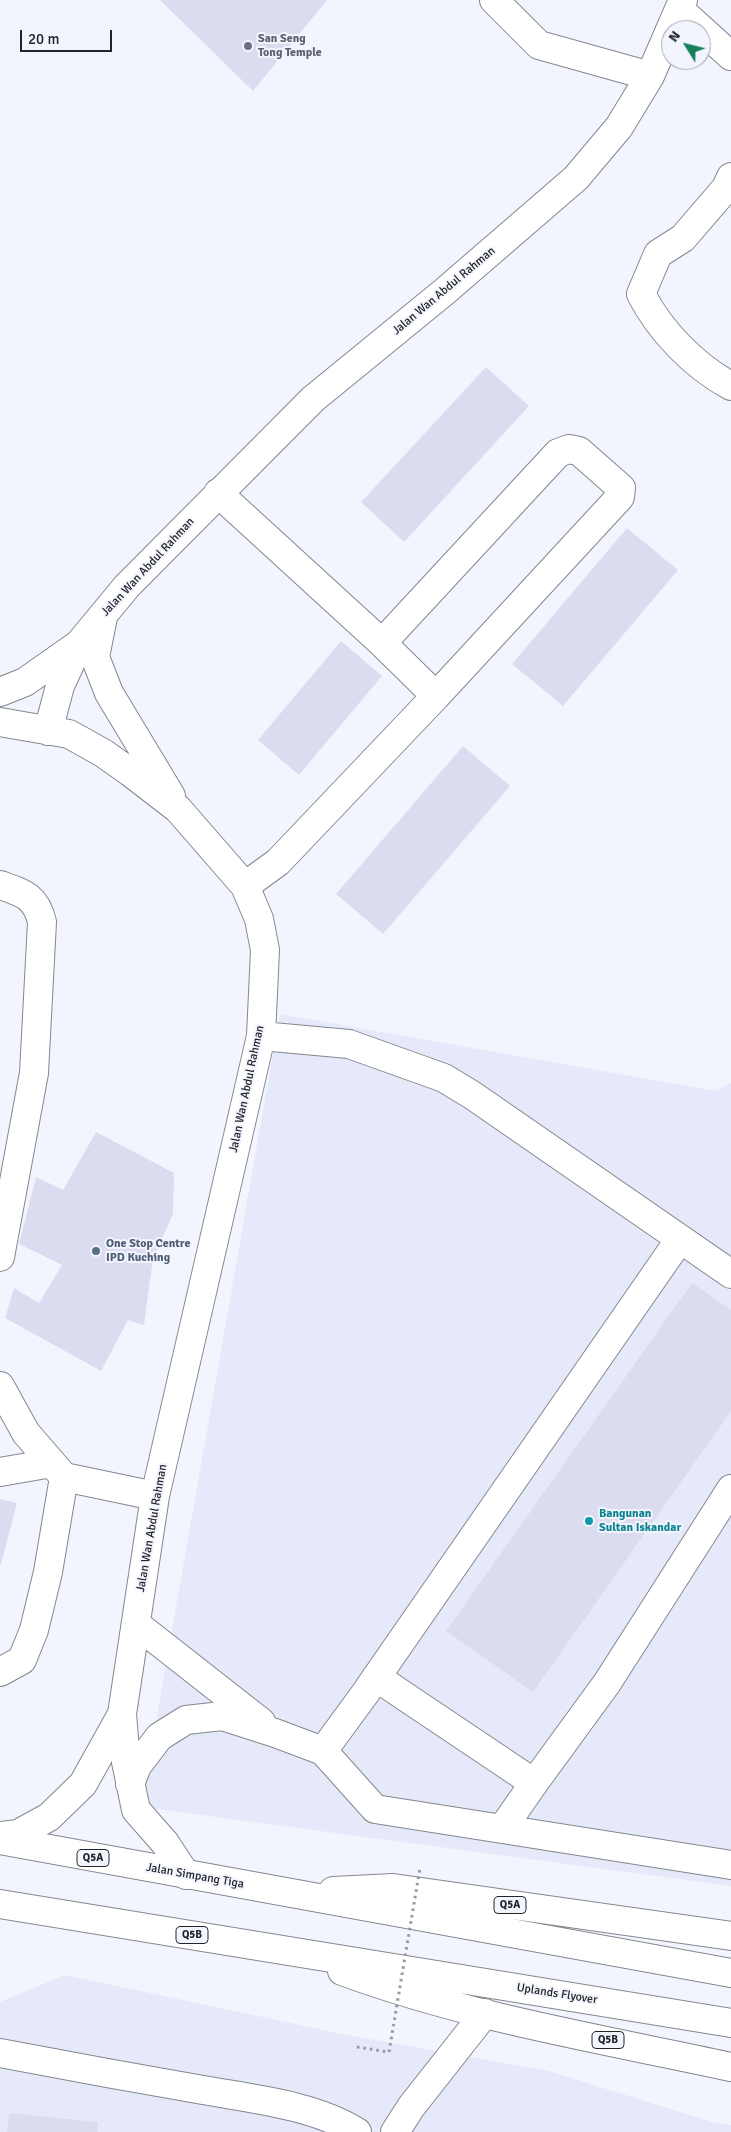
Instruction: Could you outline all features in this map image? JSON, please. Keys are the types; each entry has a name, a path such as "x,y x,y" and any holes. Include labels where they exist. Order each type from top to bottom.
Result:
{"street":[{"path":"494,0 538,44 650,76"},
{"path":"681,4 731,56"},
{"name":"Jalan Wan Abdul Rahman","path":"122,1714 155,1496 261,1036 265,950 259,918 245,886 178,809 103,753 69,734 48,730 60,686 79,644 127,586 313,399 444,292 576,178 619,127 650,76 681,4"},
{"path":"731,177 726,188 683,238 658,254 641,294 650,312 689,357 731,386"},
{"path":"245,886 278,862 436,696 620,497 621,488 579,451 569,448 558,453 382,642"},
{"path":"218,493 382,642 436,696"},
{"path":"105,611 95,657 109,693 178,809"},
{"path":"0,692 25,682 79,644"},
{"path":"0,722 48,730"},
{"path":"0,885 31,897 39,908 42,922 34,1073 0,1257"},
{"path":"261,1036 348,1044 444,1078 480,1100 731,1274"},
{"path":"323,1751 680,1239"},
{"path":"0,1386 26,1433 58,1470 48,1572 34,1630 22,1660 0,1672"},
{"path":"0,1472 58,1470 155,1496"},
{"path":"502,1829 607,1683 731,1489"},
{"path":"136,1624 276,1733"},
{"path":"376,1677 534,1783"},
{"path":"122,1714 126,1762 136,1810 165,1843 186,1875"},
{"path":"0,1836 18,1834 49,1817 82,1784 122,1714"},
{"path":"130,1784 138,1766 159,1737 186,1720 222,1716 276,1733 323,1751 375,1809 731,1865"},
{"name":"Jalan Simpang Tiga","path":"0,1840 731,1973"},
{"name":"Q5A","path":"289,1894 394,1888 731,1936"},
{"name":"Q5B","path":"0,1904 282,1950 373,1982 485,2014 731,2067"},
{"name":"Uplands Flyover","path":"282,1950 731,2023"},
{"path":"395,2132 411,2107 485,2014"},
{"path":"0,2053 252,2099 318,2114 345,2124 357,2132"}],"path":[{"path":"357,2047 389,2052 420,1868"}],"shaded area":[{"path":"280,1014 716,1091 731,1083 731,1886 141,1807"},
{"path":"65,1975 347,2035 549,2071 712,2122 731,2125 731,2132 0,2132 0,2002"}],"building":[{"name":"San Seng Tong Temple","path":"160,0 327,0 253,91"},
{"path":"486,367 529,406 404,542 361,502"},
{"path":"627,528 678,570 563,706 512,664"},
{"path":"341,641 382,676 299,775 258,740"},
{"path":"463,746 510,786 383,934 336,894"},
{"name":"One Stop Centre IPD Kuching","path":"96,1132 174,1173 173,1214 153,1259 144,1325 128,1320 101,1371 5,1318 14,1288 39,1303 62,1265 19,1244 36,1177 63,1190"},
{"name":"Bangunan Sultan Iskandar","path":"692,1283 731,1310 731,1411 533,1692 446,1631"},
{"path":"0,1499 17,1503 1,1564 0,1564"},
{"path":"9,2113 98,2122 97,2132 7,2132"}],"place":[{"name":"San Seng Tong Temple","path":"248,46"},
{"name":"One Stop Centre IPD Kuching","path":"96,1251"},
{"name":"Bangunan Sultan Iskandar","path":"589,1521"}]}
